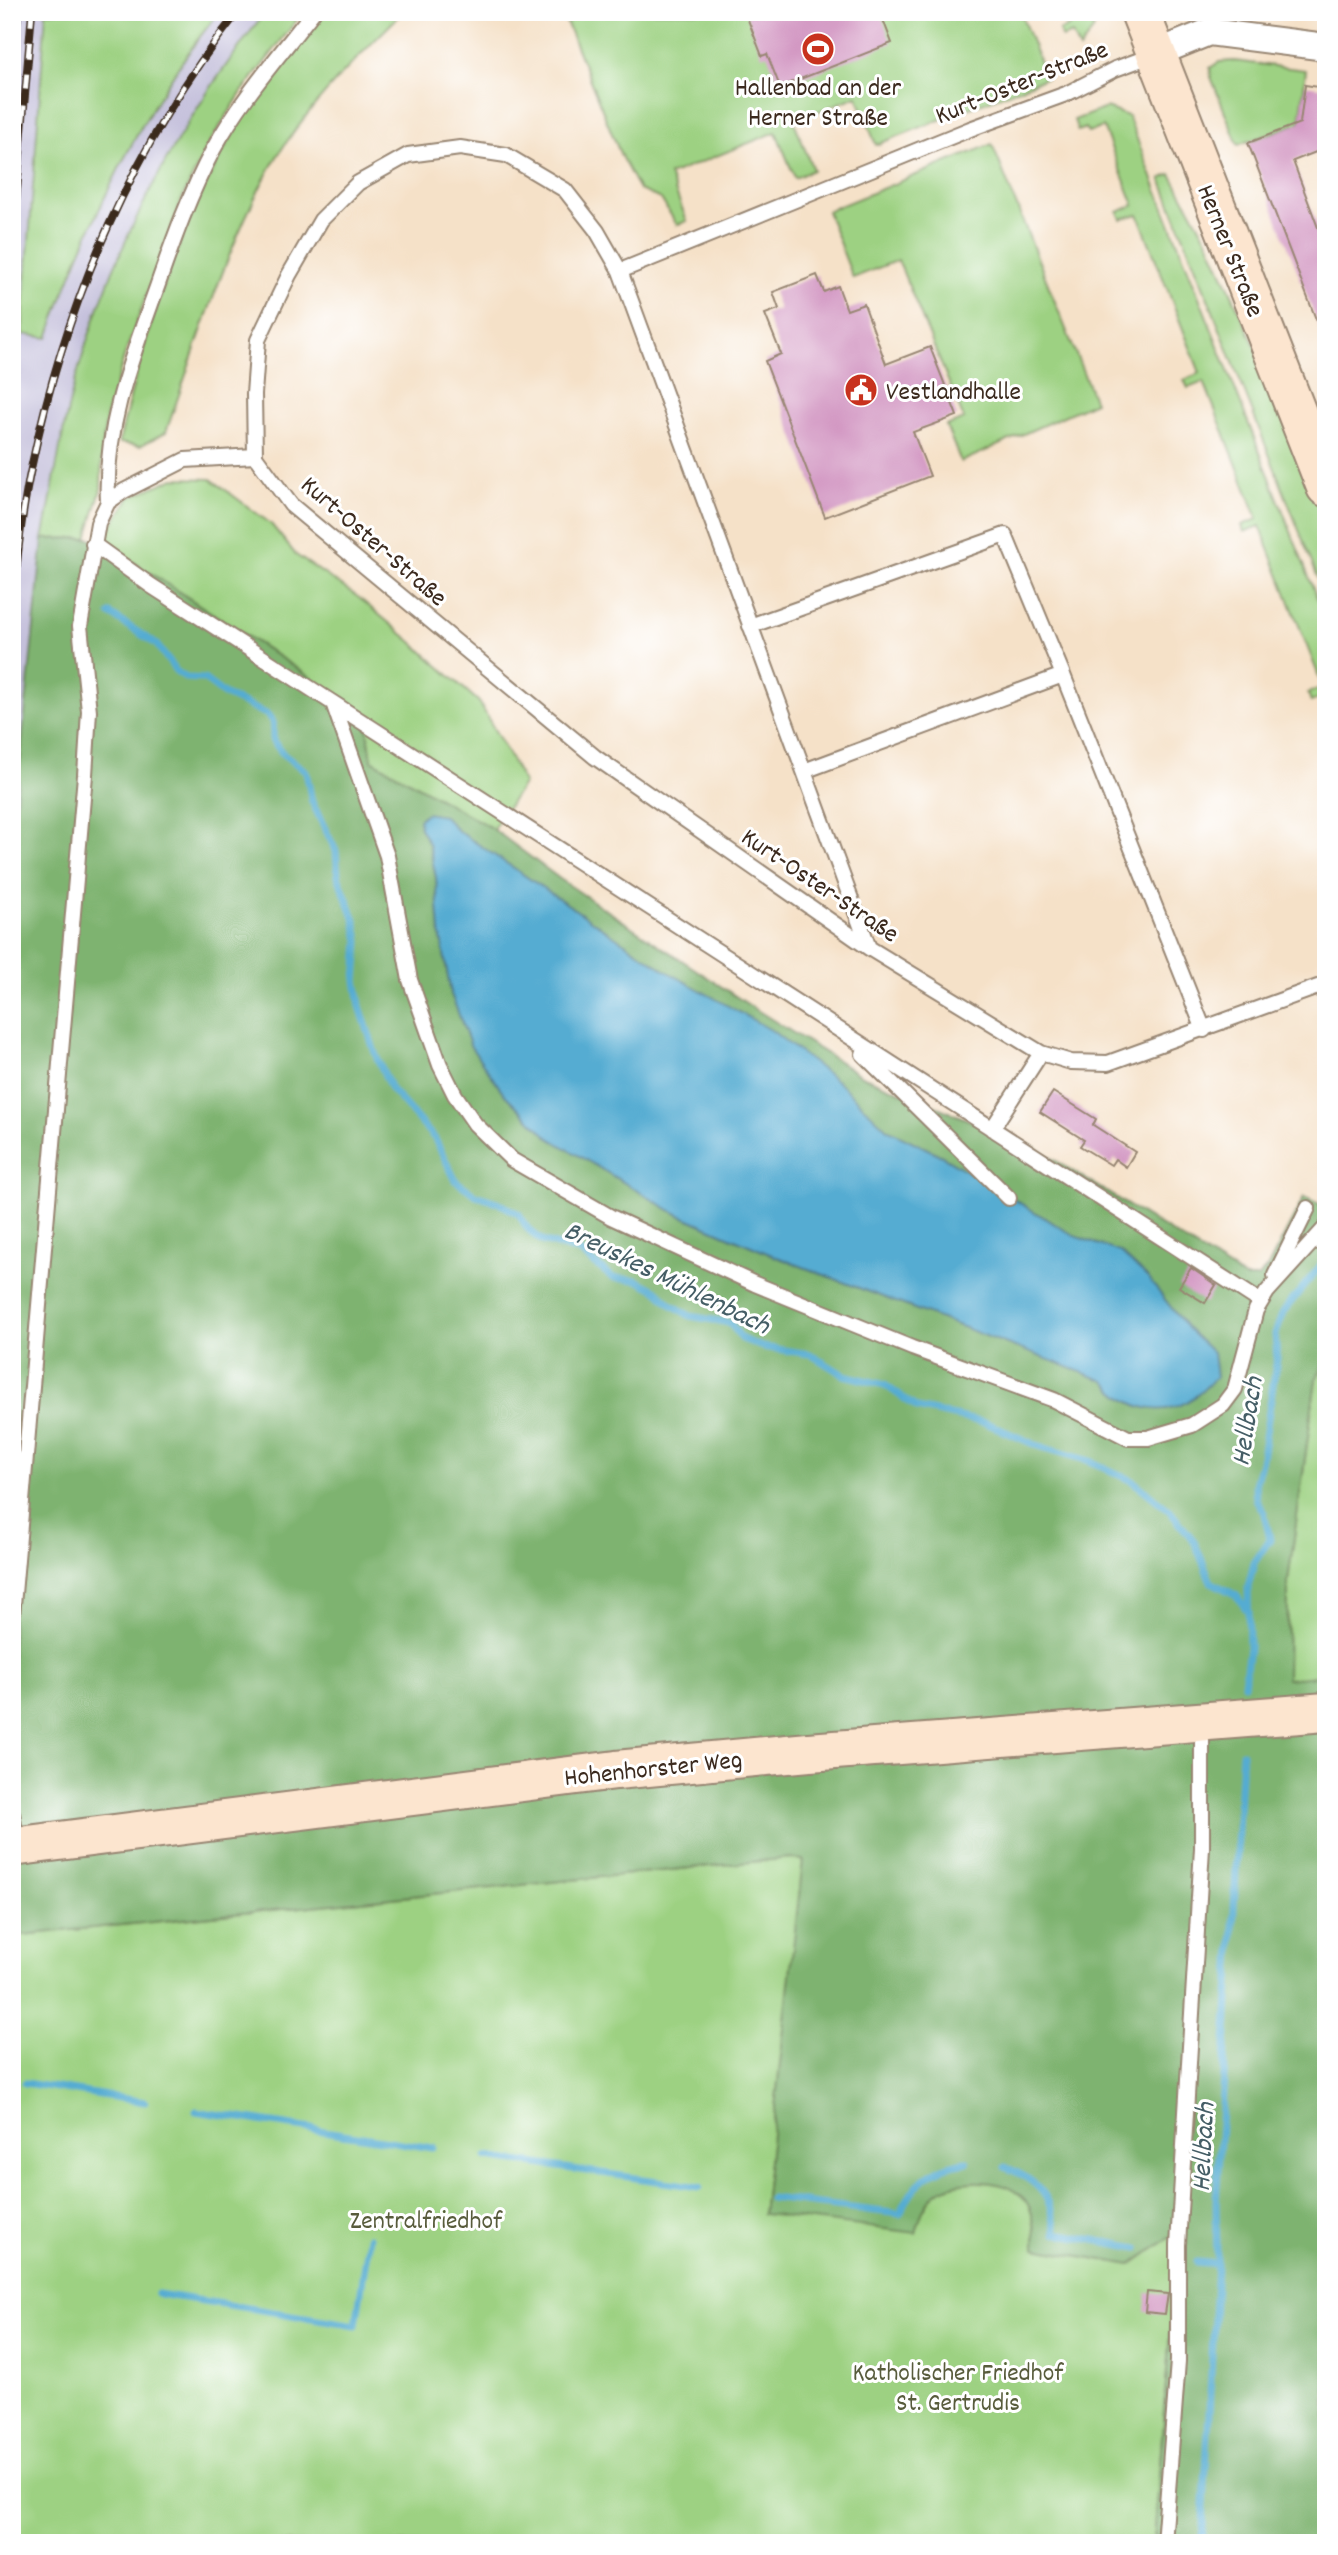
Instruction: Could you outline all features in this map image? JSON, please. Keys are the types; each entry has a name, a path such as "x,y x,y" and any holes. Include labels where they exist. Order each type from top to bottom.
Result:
{"street":[{"name":"Herner Straße","path":"1140,12 1326,486"},
{"path":"1157,53 1209,32 1326,47"},
{"name":"Hohenhorster Weg","path":"14,1836 617,1770 809,1752 1202,1722 1316,1709"}],"lane":[{"path":"12,1617 85,775 89,711 80,626 93,544 98,523 108,502 107,473 113,422 135,348 190,199 214,148 241,107 313,12"},
{"name":"Kurt-Oster-Straße","path":"620,271 935,143 1066,94 1115,69 1157,53"},
{"path":"108,502 185,460 256,456 254,394 258,340 289,275 321,220 358,183 408,155 460,148 506,155 565,190 597,231 620,271 869,948"},
{"name":"Kurt-Oster-Straße","path":"256,456 291,505 595,757 869,948 1041,1053 1071,1062 1108,1063 1326,984"},
{"path":"750,626 1005,535 1204,1030"},
{"path":"93,544 150,585 842,1033 1264,1297"},
{"path":"804,771 1063,675"},
{"path":"333,703 387,856 410,980 428,1035 455,1095 475,1124 512,1160 611,1217 755,1284 912,1348 1054,1401 1128,1438 1148,1438 1192,1425 1223,1405 1235,1389 1256,1310 1308,1208"},
{"path":"842,1033 1009,1198"},
{"path":"992,1129 1041,1053"},
{"path":"1264,1297 1326,1227"},
{"path":"1164,2543 1178,2361 1178,2245 1202,1848 1202,1722"}],"shaded area":[{"path":"12,12 46,12 22,333 48,338 69,276 97,210 136,135 178,68 219,12 265,12 209,90 171,153 75,379 43,539 12,840"}],"green space":[{"path":"46,12 219,12 165,87 119,168 81,251 48,338 22,334"},
{"path":"265,12 303,12 242,92 208,145 182,199 126,351 107,413 102,448 101,489 87,538 43,539 71,397 87,340 115,265 149,193 188,123"},
{"path":"325,12 403,12 311,109 267,174 224,268 166,432 140,446 119,443 156,310 189,220 209,178 255,99"},
{"path":"562,12 1020,12 1046,78 876,145 857,96 794,121 813,170 795,178 776,132 669,175 687,221 677,225 661,199 639,190 622,158"},
{"path":"1087,13 1094,29 1079,50 1072,34 1062,38 1059,31 1070,26 1069,20"},
{"path":"1234,61 1306,70 1300,123 1238,145 1211,77 1210,68 1219,62"},
{"path":"1106,108 1128,116 1326,621 1326,696 1311,702 1308,693 1323,687 1260,526 1244,532 1242,525 1258,519 1204,382 1188,388 1184,380 1200,373 1138,214 1121,219 1118,212 1134,205 1103,127 1088,133 1085,128 1078,131 1074,120"},
{"path":"992,144 1095,402 961,462 946,426 964,419 898,260 853,278 827,211"},
{"path":"1171,174 1210,245 1263,364 1326,525 1326,599 1161,179"},
{"path":"174,478 211,479 271,524 296,555 358,597 479,702 524,783 493,829 372,760 365,713 101,541 130,497"},
{"path":"87,538 101,541 365,713 372,760 493,829 560,879 752,1007 862,1076 1032,1146 1245,1278 1258,1278 1268,1267 1304,1197 1326,1207 1326,1361 1316,1379 1288,1581 1287,1679 1326,1675 1326,2543 1154,2543 1177,2238 1169,2238 1131,2265 1035,2248 1035,2226 1024,2198 1010,2188 976,2182 953,2185 935,2194 925,2207 916,2233 763,2214 803,1860 790,1858 12,1936 12,840 43,539"},
{"path":"1326,1361 1326,1675 1287,1680 1288,1581 1316,1378"},
{"name":"Zentralfriedhof","path":"790,1858 804,1860 763,2214 922,2212 932,2196 942,2189 963,2183 988,2182 1010,2187 1028,2203 1033,2218 1035,2248 1131,2265 1169,2238 1177,2238 1154,2543 12,2543 12,1936"}],"water":[{"path":"426,813 444,816 457,830 668,972 771,1030 837,1081 887,1129 942,1156 1075,1236 1120,1252 1148,1278 1188,1329 1213,1353 1216,1377 1196,1396 1172,1408 1136,1405 1114,1391 1105,1381 774,1256 675,1213 549,1138 505,1095 471,1047 451,994 440,932 436,878 429,844 420,828 419,819"}],"building":[{"name":"Hallenbad an der Herner Straße","path":"745,12 880,12 892,43 780,87 767,54 762,56"},
{"path":"1305,85 1326,88 1326,148 1293,161 1326,249 1324,340 1248,143 1300,123"},
{"name":"Vestlandhalle","path":"817,275 824,292 838,286 847,310 864,304 886,364 930,347 957,416 913,432 930,476 825,517 765,361 781,354 765,314 779,309 773,292"},
{"path":"1053,1092 1096,1119 1093,1125 1135,1152 1126,1167 1115,1159 1111,1165 1080,1146 1084,1140 1040,1112"},
{"path":"1191,1268 1216,1285 1205,1303 1179,1287"},
{"path":"1147,2292 1168,2294 1165,2314 1145,2312"}],"waterway":[{"name":"Breuskes Mühlenbach","path":"110,614 156,644 176,671 186,678 204,679 225,695 266,714 273,722 273,741 284,755 306,771 312,802 336,851 338,876 355,920 359,941 356,980 360,1006 375,1053 391,1089 435,1139 456,1181 476,1195 519,1214 527,1228 542,1241 580,1252 613,1278 637,1280 656,1290 690,1316 730,1323 742,1339 762,1347 810,1354 844,1375 885,1385 917,1408 986,1423 1038,1446 1090,1461 1133,1481 1169,1510 1194,1541 1211,1582 1236,1595 1249,1613"},
{"name":"Hellbach","path":"1244,1684 1249,1648 1248,1587 1254,1563 1270,1539 1264,1513 1256,1499 1255,1485 1262,1458 1277,1358 1275,1334 1283,1312 1326,1259"},
{"name":"Hellbach","path":"1202,2543 1217,2264 1216,2202 1242,1753"},
{"path":"25,2083 145,2102"},
{"path":"196,2111 433,2148"},
{"path":"487,2157 700,2187"},
{"path":"771,2198 900,2214 918,2184 934,2172 967,2162"},
{"path":"1005,2167 1027,2178 1042,2191 1051,2209 1056,2233 1138,2248"},
{"path":"158,2294 356,2325 369,2237"},
{"path":"1197,2262 1217,2264"}],"railway":[{"path":"12,83 18,12"},
{"path":"12,249 32,12"},
{"path":"12,612 28,482 46,403 84,284 108,226 166,115 200,62 238,12"}],"place":[{"name":"Hallenbad an der Herner Straße","path":"818,49"},
{"name":"Vestlandhalle","path":"861,390"}],"park label":[{"name":"Katholischer Friedhof St. Gertrudis","path":"958,2386"}]}
